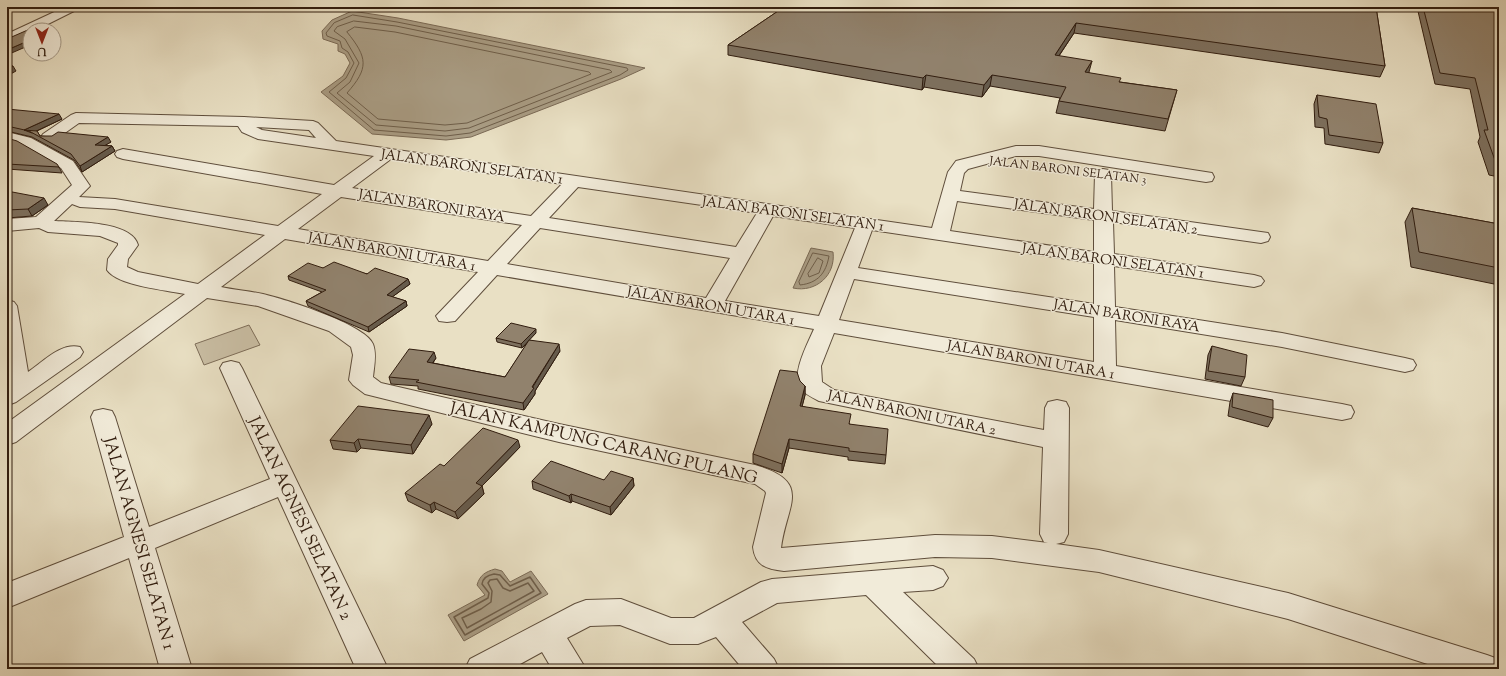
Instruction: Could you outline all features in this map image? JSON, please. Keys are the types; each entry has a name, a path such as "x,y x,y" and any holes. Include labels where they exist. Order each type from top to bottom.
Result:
{"street":[{"path":"7,39 74,7"},
{"name":"JALAN BARONI SELATAN 1","path":"49,137 76,118 244,122 248,129 258,134 1254,281"},
{"path":"7,137 25,141 67,165 81,186 42,222 22,225 7,225"},
{"name":"JALAN BARONI SELATAN 3","path":"1016,151 1039,151 1206,182 1103,174 983,160 1016,151"},
{"name":"JALAN BARONI RAYA","path":"123,154 337,191 742,254"},
{"path":"7,436 158,326 201,291 387,154"},
{"path":"940,234 956,172 962,165 983,160"},
{"path":"1103,174 1105,372"},
{"path":"447,316 574,181"},
{"name":"JALAN BARONI SELATAN 2","path":"950,195 1261,237"},
{"name":"JALAN BARONI UTARA 1","path":"80,202 115,204 1342,412"},
{"path":"712,305 768,209"},
{"path":"42,222 48,226 97,230 120,234 127,240 128,244 118,259 116,270 132,277 201,291"},
{"path":"826,325 866,224"},
{"name":"JALAN BARONI RAYA","path":"847,272 1282,340 1405,365"},
{"name":"JALAN KAMPUNG CARANG PULANG","path":"201,291 262,300 337,326 362,344 364,355 361,380 373,390 559,433 755,474 770,480 776,485 781,496 767,547 768,554 772,558 784,560 810,559 935,546 992,547 1091,560 1288,606 1487,669"},
{"path":"7,306 13,393"},
{"name":"JALAN BARONI UTARA 2","path":"826,325 810,366 810,385 827,396 1056,440"},
{"path":"13,393 72,352"},
{"name":"JALAN AGNESI SELATAN 2","path":"231,368 372,669"},
{"path":"1054,534 1056,408"},
{"name":"JALAN AGNESI SELATAN 1","path":"103,417 176,669"},
{"path":"7,596 285,483"},
{"path":"481,669 586,614 622,612 670,631 698,631 772,591 933,578"},
{"path":"874,583 963,669"},
{"path":"720,619 763,669"},
{"path":"547,634 570,669"}],"shaded area":[{"path":"249,325 260,345 204,365 195,344"}],"water":[{"path":"352,11 398,18 645,68 621,79 471,137 446,140 372,134 321,92 343,76 350,63 345,54 338,51 338,44 323,39 322,31 332,20"},
{"path":"811,248 833,252 833,260 828,275 817,285 809,288 793,288"},
{"path":"495,569 502,571 510,582 531,571 548,594 464,641 448,615 485,595 477,585 478,582 483,574"}],"building":[{"path":"784,7 1376,7 1385,66 1076,23 1055,55 1092,61 1085,72 1121,78 1119,82 1177,90 1168,119 1059,101 1066,87 992,75 984,85 926,75 923,78 728,45"},
{"path":"1423,7 1499,7 1499,163 1496,163 1484,130 1488,130 1475,78 1440,73"},
{"path":"22,32 22,43 7,50 7,39"},
{"path":"1317,95 1376,104 1383,143 1329,135 1327,119 1319,117"},
{"path":"7,109 59,114 24,130 7,126"},
{"path":"25,130 37,131 40,136 52,136 58,132 108,137 95,145 112,146 80,166 71,154"},
{"path":"7,138 17,141 57,164 59,167 7,164"},
{"path":"7,191 44,198 28,209 7,210"},
{"path":"1412,208 1499,224 1499,268 1419,252"},
{"path":"334,262 367,274 375,268 408,279 387,295 406,301 368,327 306,301 326,290 288,276 308,263 323,268"},
{"path":"511,323 536,329 521,344 496,338"},
{"path":"529,340 559,344 532,387 534,388 523,403 416,382 419,380 389,377 409,349 434,352 427,362 505,377"},
{"path":"1212,346 1247,355 1245,377 1208,371"},
{"path":"780,370 797,372 800,381 805,386 800,406 851,414 849,424 888,429 886,455 849,451 849,448 789,439 782,464 753,454"},
{"path":"1233,393 1273,400 1273,418 1232,407"},
{"path":"358,406 429,415 411,445 358,439 354,443 330,440"},
{"path":"483,428 518,440 476,483 482,486 455,512 434,502 430,505 405,493 440,464 444,466"},
{"path":"551,461 604,480 611,471 633,478 610,507 571,494 569,496 532,481"}]}
